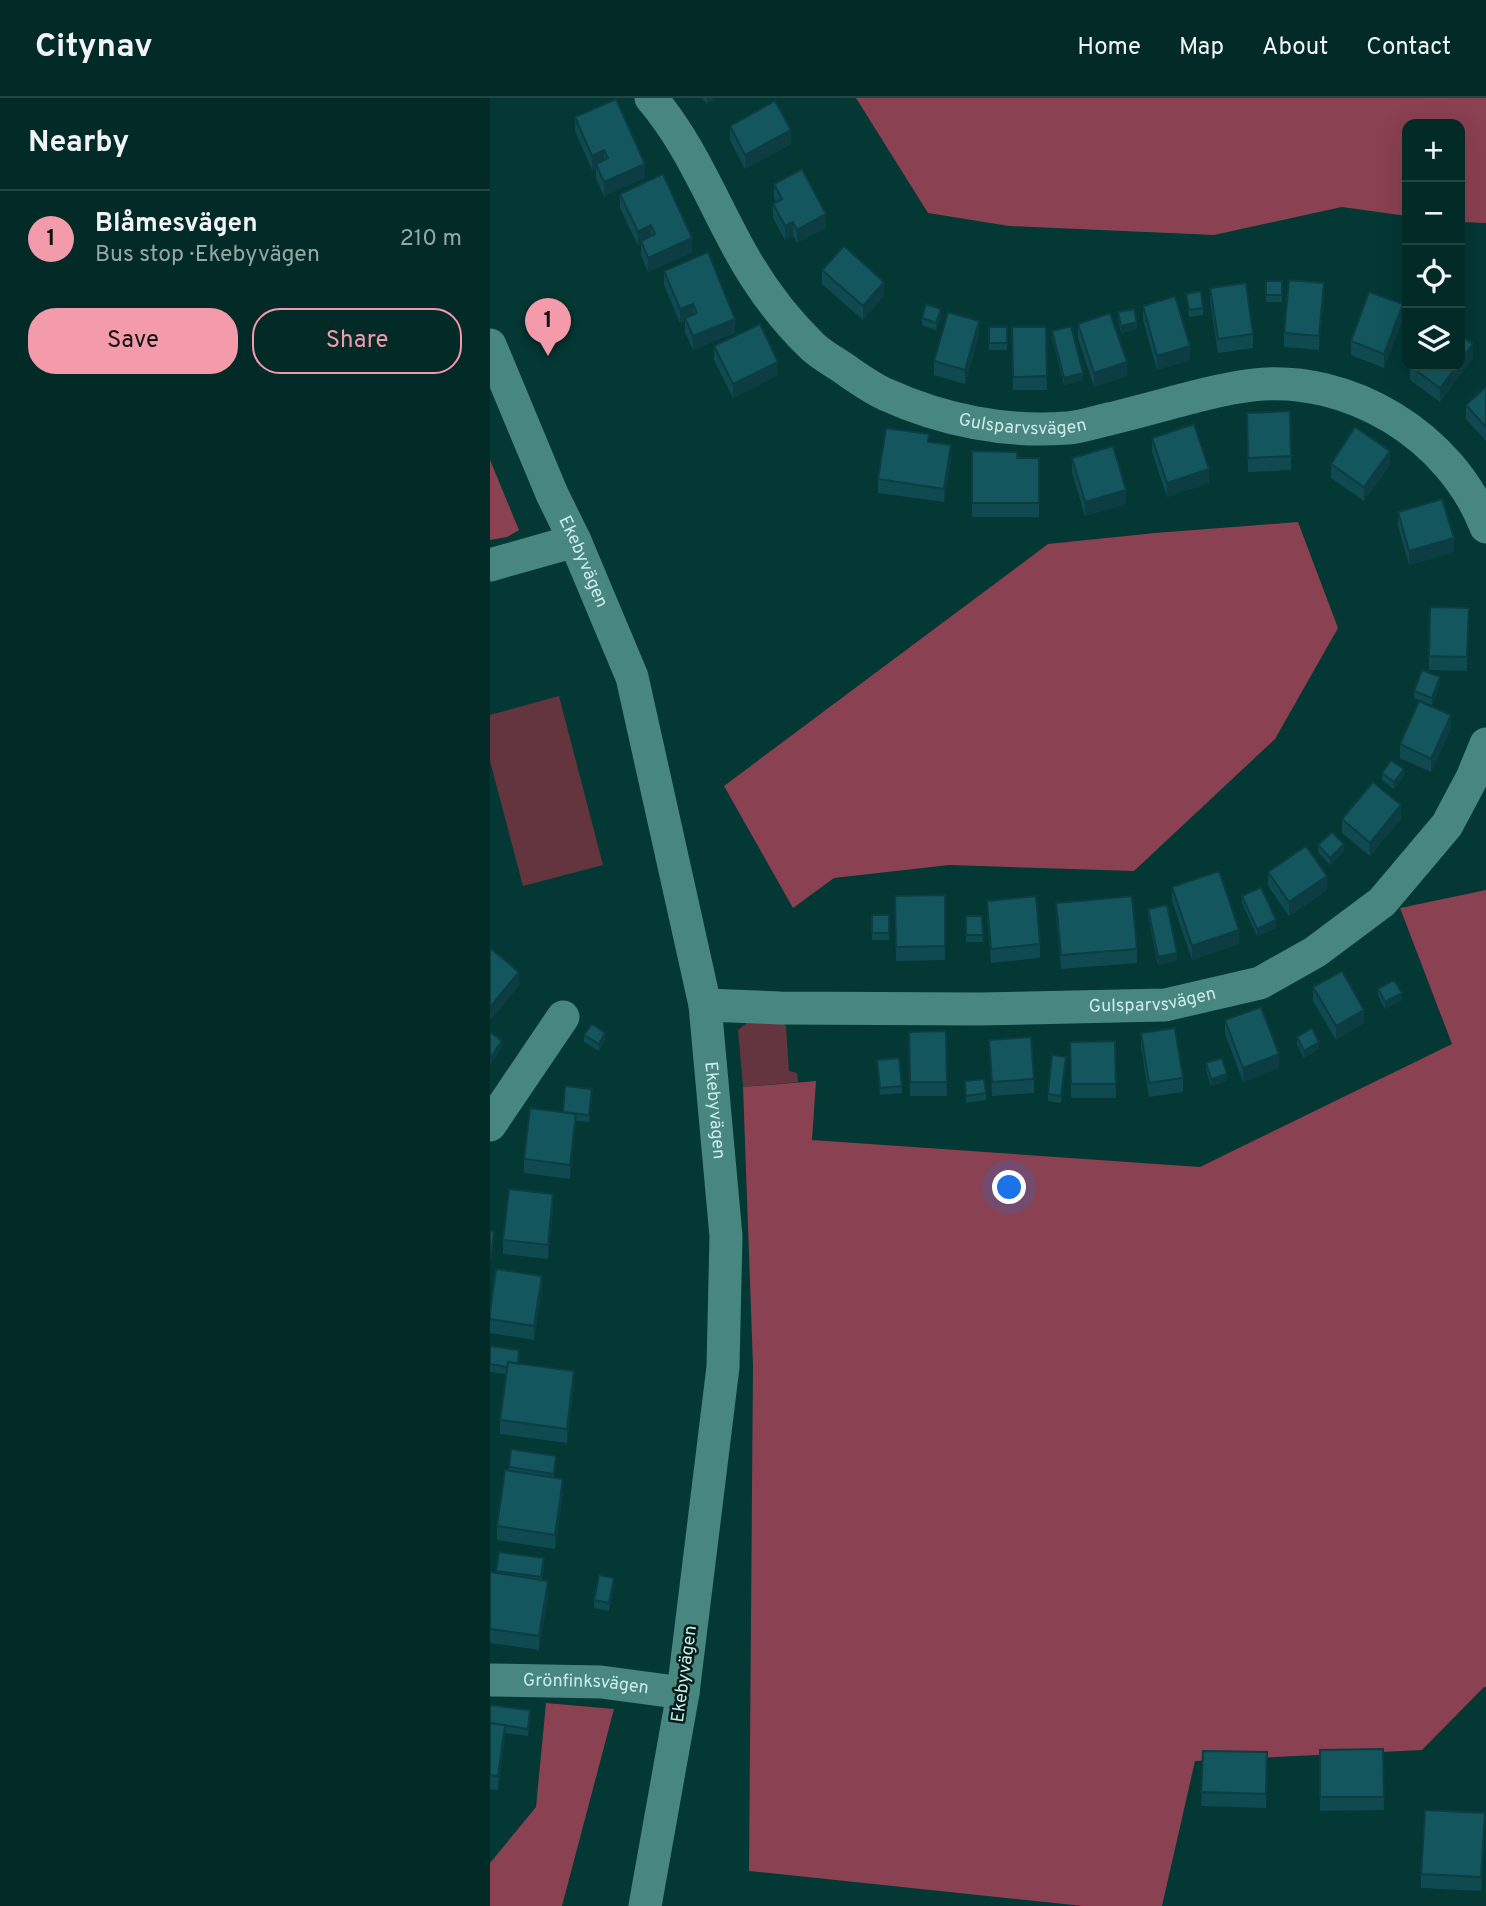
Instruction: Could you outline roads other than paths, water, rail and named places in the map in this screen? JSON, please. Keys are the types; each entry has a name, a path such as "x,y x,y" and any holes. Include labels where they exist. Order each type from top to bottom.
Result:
{"street":[{"name":"Gulsparvsvägen","path":"651,98 683,142 740,250 773,303 813,348 885,395 932,412 979,423 1023,429 1070,428 1254,385 1291,385 1340,393 1377,409 1432,447 1459,480 1486,527"},
{"name":"Ekebyvägen","path":"490,345 632,677 705,1005 726,1236 723,1367 683,1693 646,1906"},
{"path":"490,565 575,541"},
{"name":"Gulsparvsvägen","path":"705,1005 980,1009 1166,1005 1260,983 1315,952 1382,902 1447,825 1472,778 1486,744"},
{"path":"490,1125 556,1038"},
{"name":"Grönfinksvägen","path":"490,1681 601,1682 683,1693"}],"place":[{"name":"Blåmesvägen","path":"548,356"}]}
